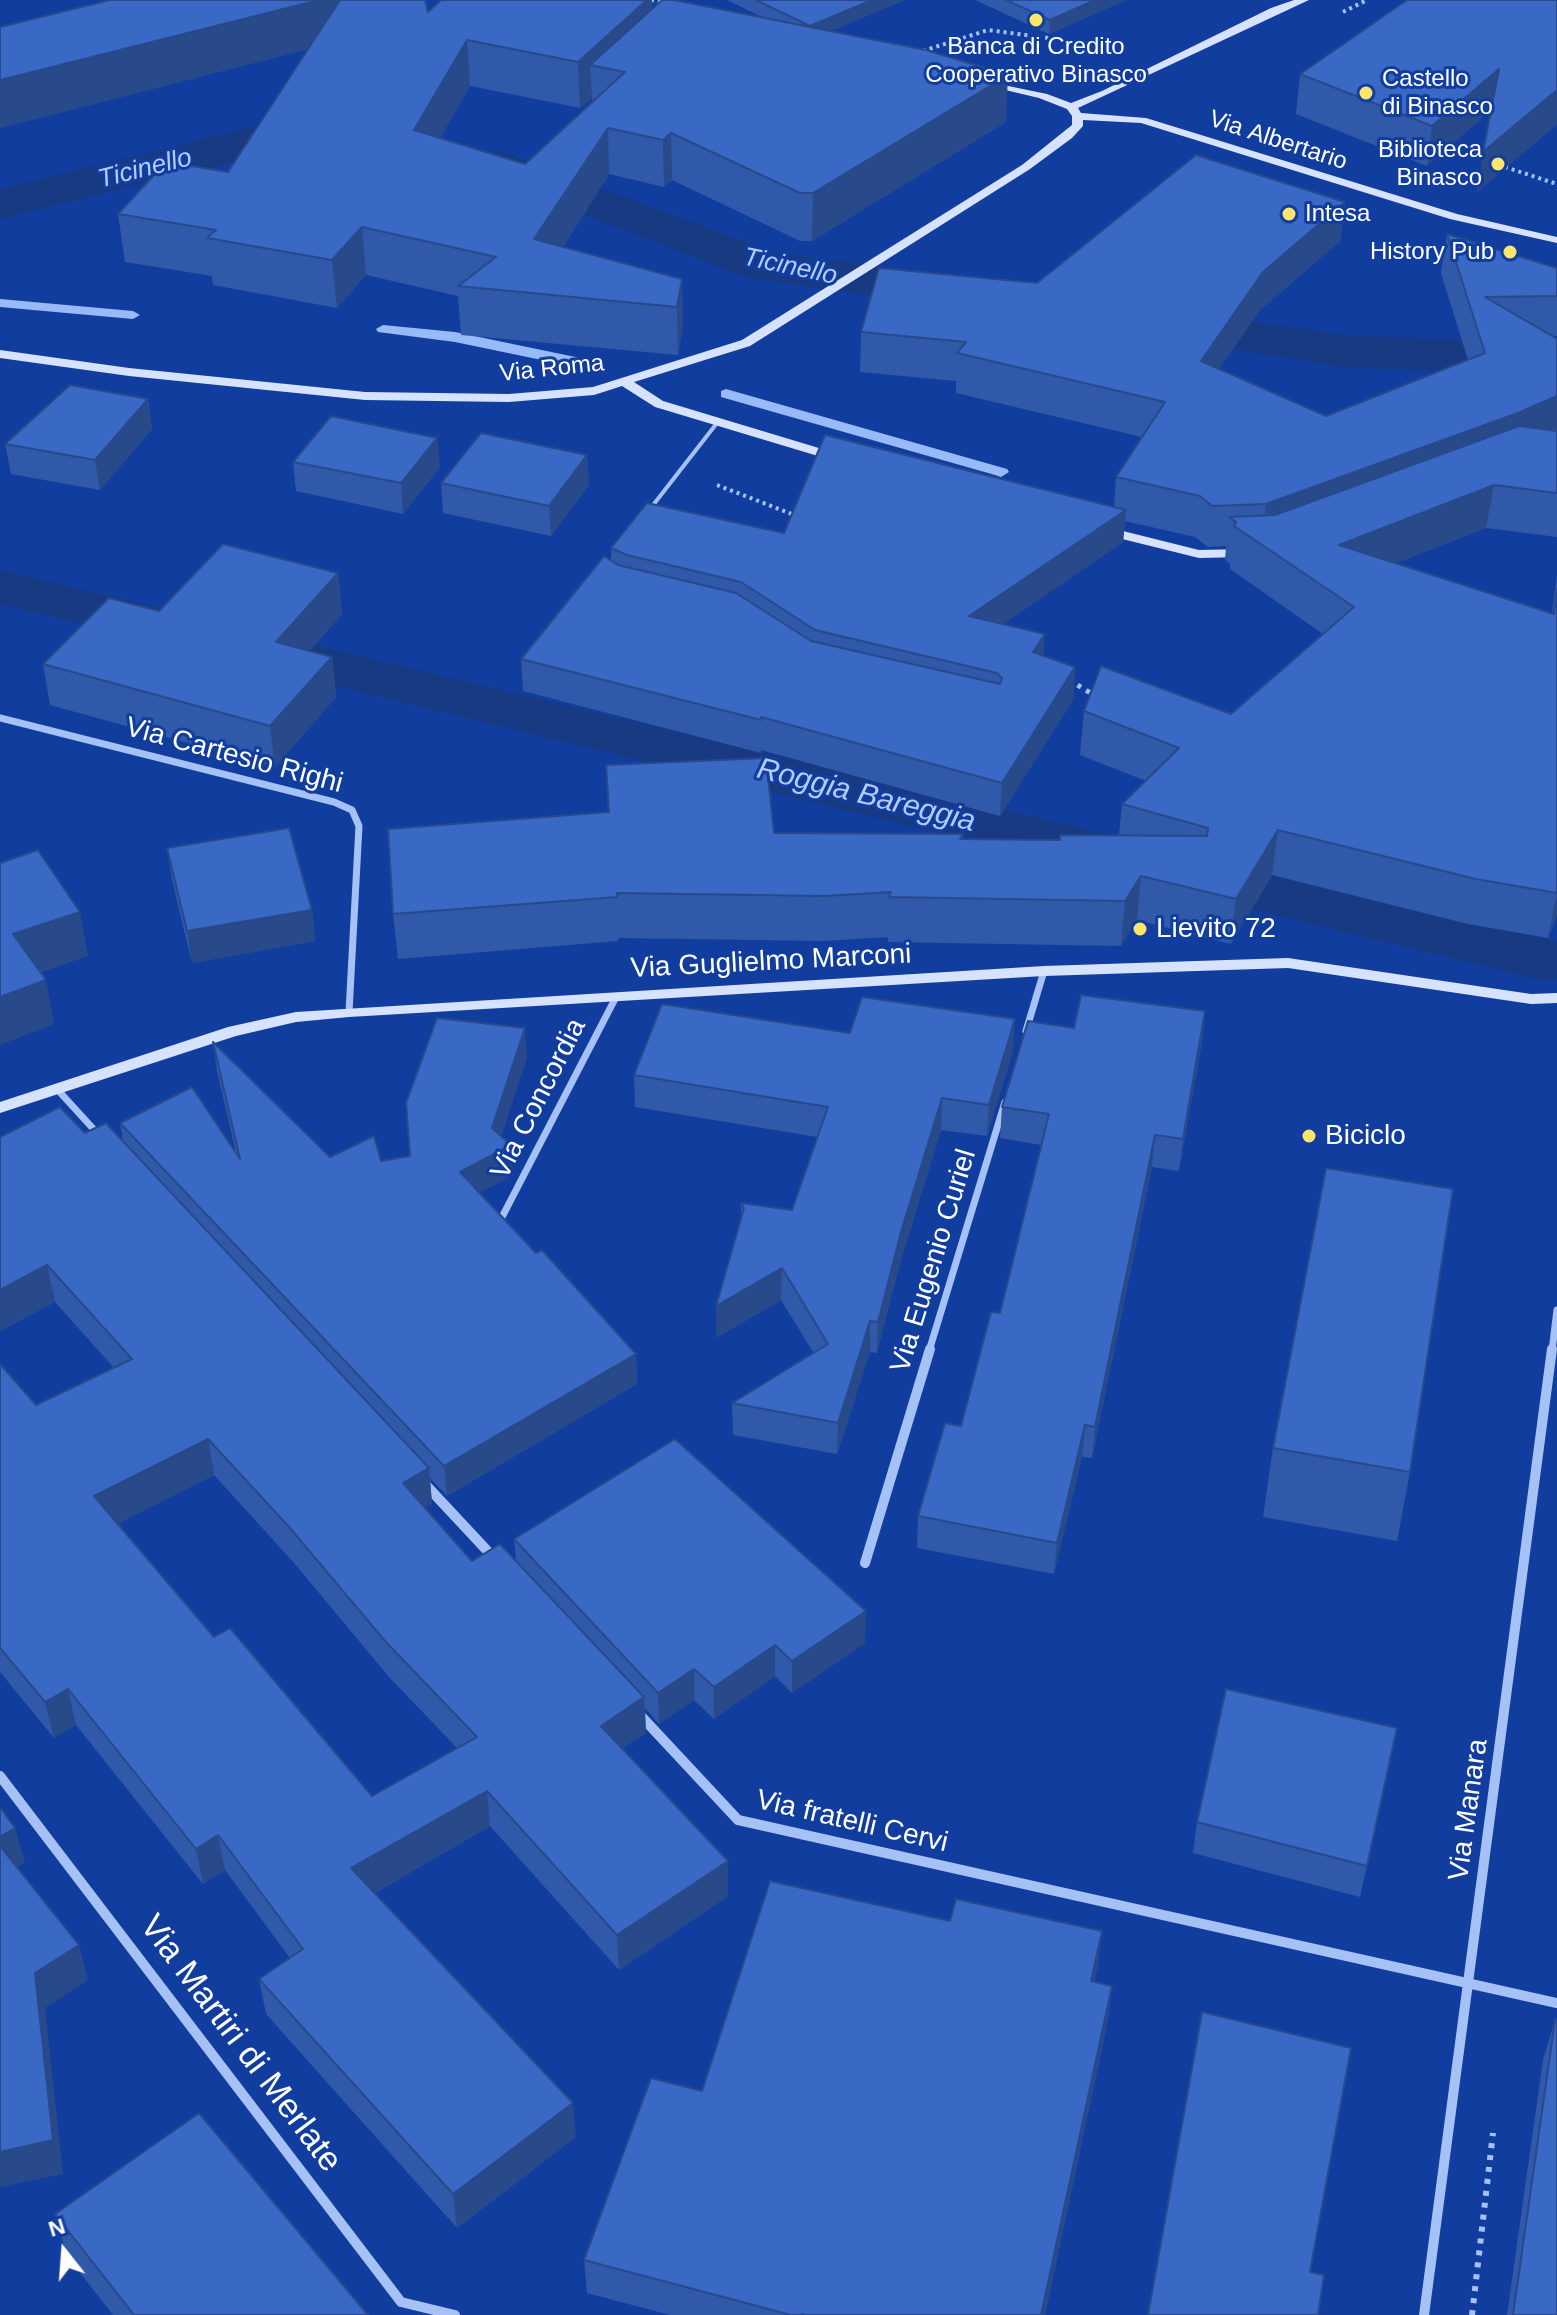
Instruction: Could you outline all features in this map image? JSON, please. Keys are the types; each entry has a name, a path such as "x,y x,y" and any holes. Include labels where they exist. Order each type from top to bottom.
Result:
{"street":[{"path":"1074,111 1275,10 1304,0"},
{"name":"Via Albertario","path":"982,82 1043,96 1074,111 1142,120 1454,217 1557,240"},
{"name":"Via Roma","path":"0,354 129,372 365,396 509,398 594,391 746,343 893,252 1068,136 1077,126 1074,111"},
{"path":"626,383 659,404 846,461"},
{"path":"1082,524 1199,554 1264,552"},
{"name":"Via Cartesio Righi","path":"0,718 334,802 352,810 359,826 349,1012"},
{"name":"Via Guglielmo Marconi","path":"0,1108 233,1031 296,1017 349,1012 1044,971 1288,963 1531,999 1557,998"},
{"path":"1021,1047 1044,971"},
{"name":"Via Concordia","path":"500,1221 616,997"},
{"path":"56,1088 110,1146"},
{"name":"Via Eugenio Curiel","path":"865,1563 1008,1092"},
{"name":"Via Manara","path":"1424,2315 1557,1310"},
{"path":"413,1471 500,1564"},
{"name":"Via fratelli Cervi","path":"630,1704 738,1820 1557,2003"},
{"name":"Via Martiri di Merlate","path":"0,1776 401,2302 455,2315"}],"lane":[{"path":"643,517 717,423"}],"path":[{"path":"651,0 672,5"},
{"path":"909,49 924,51 988,30 1109,46"},
{"path":"1505,167 1557,184"},
{"path":"682,468 809,522"},
{"path":"1059,674 1100,698"}],"building":[{"path":"110,0 319,0 0,80 0,27"},
{"path":"340,0 425,0 428,12 441,0 647,0 578,62 467,40 414,130 525,164 625,72 590,65 662,0 926,50 1008,75 813,193 800,193 671,133 663,140 608,128 534,239 682,279 677,307 458,286 496,257 362,227 332,260 207,238 216,230 118,214 166,162 228,172"},
{"path":"756,0 872,0 810,26"},
{"path":"1006,0 1095,0 1050,20"},
{"path":"1407,0 1557,0 1557,90 1483,152 1499,69 1432,126 1300,74"},
{"path":"1196,155 1345,202 1263,272 1201,361 1326,416 1485,353 1447,234 1557,268 1557,296 1485,297 1557,339 1557,396 1266,504 1212,506 1200,496 1116,477 1165,402 957,353 966,342 861,332 879,268 1037,283"},
{"path":"70,385 148,399 95,460 5,444"},
{"path":"331,416 437,438 401,483 293,462"},
{"path":"1519,426 1557,431 1557,493 1494,485 1339,545 1554,614 1557,589 1557,893 1476,879 1278,830 1236,899 1141,876 1125,901 889,897 891,892 825,896 617,893 617,897 393,914 388,829 609,812 606,765 766,758 774,833 963,834 960,839 1060,840 1060,835 1207,836 1208,828 1122,804 1179,748 1084,711 1101,666 1231,714 1354,607 1234,526 1236,522 1229,517 1275,515"},
{"path":"481,433 587,455 549,506 441,483"},
{"path":"825,435 1126,510 969,616 1045,634 1033,652 1075,667 1002,783 761,717 761,720 521,659 604,556 618,565 736,593 811,641 1000,684 1002,678 997,673 815,630 741,582 627,555 611,548 647,503 784,533"},
{"path":"223,544 338,573 276,642 332,657 270,726 43,664 109,598 159,611"},
{"path":"289,828 312,910 187,931 167,848"},
{"path":"38,850 80,912 13,934 46,980 0,997 0,863"},
{"path":"1081,995 1205,1011 1183,1139 1155,1135 1095,1427 1085,1425 1057,1543 918,1516 945,1423 961,1426 991,1312 1000,1313 1049,1114 1002,1107 1028,1021 1074,1028"},
{"path":"862,997 1015,1019 989,1105 942,1098 901,1232 878,1322 870,1321 838,1423 732,1403 828,1344 782,1268 716,1306 744,1208 741,1203 792,1210 828,1107 634,1075 662,1004 850,1033"},
{"path":"437,1018 525,1028 492,1128 511,1145 460,1172 536,1253 542,1250 636,1354 444,1466 120,1123 192,1087 240,1159 213,1042 330,1157 374,1136 381,1161 410,1156 406,1103"},
{"path":"60,1107 85,1133 106,1123 429,1468 403,1483 472,1561 500,1544 644,1697 601,1726 728,1861 617,1935 487,1791 351,1868 573,2103 453,2194 259,1979 303,1949 218,1835 196,1849 68,1689 45,1702 0,1648 0,1364 36,1405 132,1359 47,1265 0,1290 0,1137","holes":["208,1439 290,1528 385,1641 477,1737 372,1796 230,1628 214,1637 94,1496"]},
{"path":"1326,1168 1453,1189 1410,1472 1273,1448"},
{"path":"675,1439 866,1611 792,1661 775,1645 714,1687 694,1669 658,1693 514,1539"},
{"path":"1226,1689 1397,1728 1367,1866 1197,1822"},
{"path":"0,1807 15,1828 0,1837"},
{"path":"0,1846 79,1945 35,1973 53,2140 0,2152"},
{"path":"770,1881 950,1921 956,1899 1102,1931 1091,1981 1112,1986 1041,2315 791,2315 584,2260 651,2078 702,2091"},
{"path":"1202,2012 1351,2048 1310,2272 1324,2275 1318,2315 1148,2315"},
{"path":"1555,2020 1557,2315 1513,2315"},
{"path":"199,2113 368,2315 134,2315 55,2214"}],"waterway":[{"name":"Ticinello","path":"0,204 281,135 342,133"},
{"name":"Ticinello","path":"501,166 763,266 968,295"},
{"path":"0,303 133,315"},
{"name":"Ticinello","path":"1146,321 1350,352 1557,357"},
{"path":"383,329 455,337 585,364"},
{"path":"726,394 1001,472"},
{"name":"Roggia Bareggia","path":"0,587 1545,960"}],"place":[{"name":"Banca di Credito Cooperativo Binasco","path":"1036,20"},
{"name":"Castello di Binasco","path":"1366,93"},
{"name":"Biblioteca Binasco","path":"1498,164"},
{"name":"Intesa","path":"1289,214"},
{"name":"History Pub","path":"1510,252"},
{"name":"Lievito 72","path":"1140,929"},
{"name":"Biciclo","path":"1309,1136"}]}
